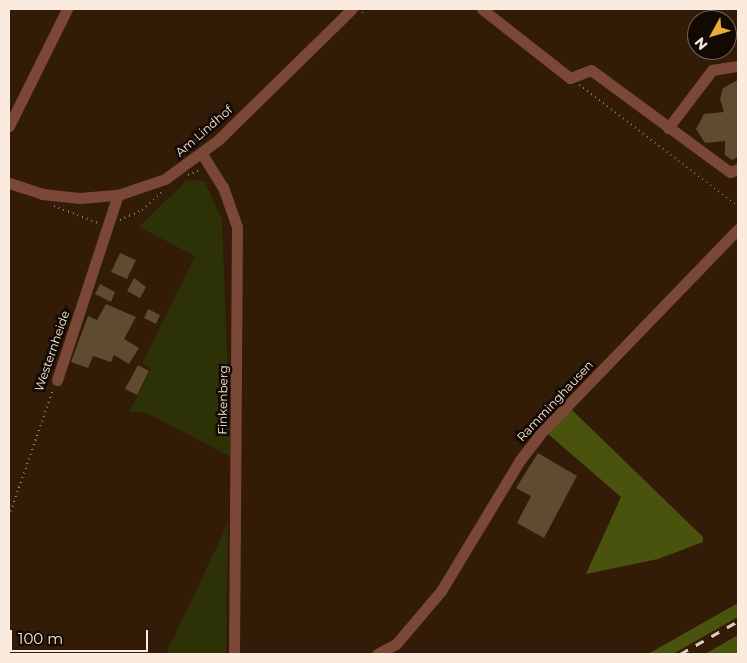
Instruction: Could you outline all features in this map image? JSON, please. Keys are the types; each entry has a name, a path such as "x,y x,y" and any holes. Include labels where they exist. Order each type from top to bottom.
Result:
{"street":[{"path":"9,126 67,9"},
{"name":"Am Lindhof","path":"9,183 61,197 118,195 165,179 202,154 352,9"},
{"path":"482,9 570,78 591,70 730,172 738,170"},
{"path":"668,128 712,70 738,66"},
{"name":"Finkenberg","path":"202,154 223,187 237,227 234,654"},
{"name":"Westernheide","path":"57,380 118,195"},
{"name":"Ramminghausen","path":"377,654 396,644 441,591 520,460 540,434 738,230"}],"path":[{"path":"570,78 738,206"},
{"name":"Westernheide","path":"9,516 57,380"}],"green space":[{"path":"187,180 204,181 222,219 231,457 147,413 129,412 151,369 142,363 195,256 139,227"},
{"path":"571,409 703,537 703,542 658,559 586,574 621,497 548,434"},
{"path":"228,523 226,654 166,654"},
{"path":"738,603 738,617 673,654 648,654"},
{"path":"738,635 738,654 705,654"}],"building":[{"path":"738,80 738,157 732,160 725,155 725,141 705,143 696,129 704,114 724,112 720,99 723,88"},
{"path":"120,253 136,260 127,279 111,272"},
{"path":"134,278 146,287 140,298 127,291"},
{"path":"100,284 115,292 111,302 95,294"},
{"path":"106,304 136,317 124,339 139,348 129,364 114,355 111,362 93,356 88,368 71,362 88,316 97,320"},
{"path":"148,309 160,315 156,324 144,318"},
{"path":"138,365 149,371 137,395 125,389"},
{"path":"538,453 577,476 544,538 517,523 531,496 516,488"}],"railway":[{"path":"680,654 738,621"}]}
